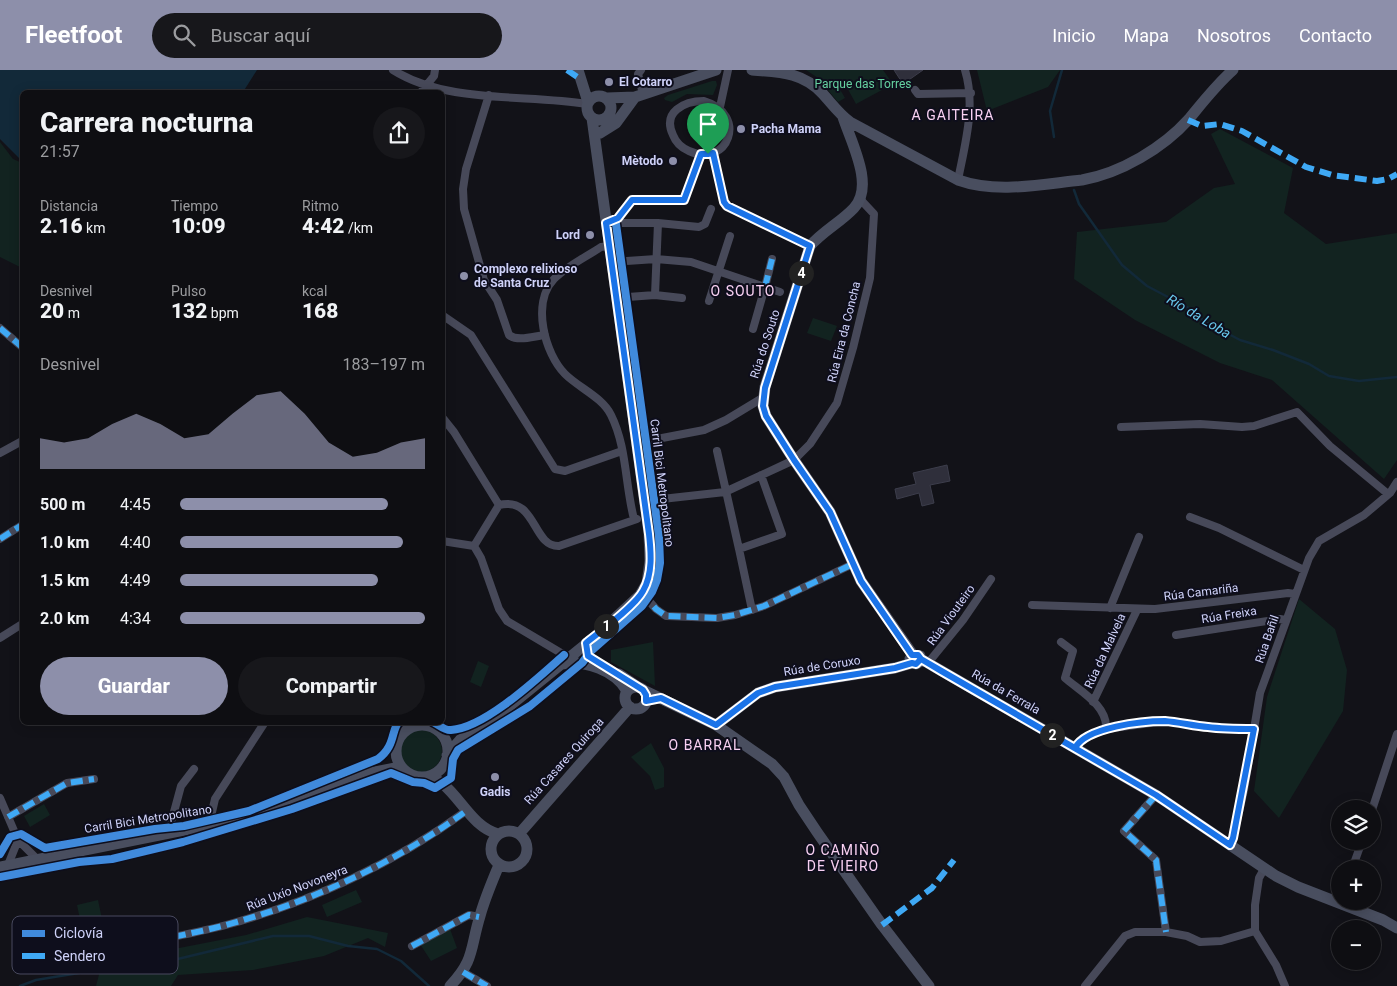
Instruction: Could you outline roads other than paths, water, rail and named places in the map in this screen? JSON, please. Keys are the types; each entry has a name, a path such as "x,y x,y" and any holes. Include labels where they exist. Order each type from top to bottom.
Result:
{"street":[{"path":"393,70 423,89 434,76 435,70"},
{"path":"578,70 584,85 594,100 611,105 596,145"},
{"path":"600,133 616,123 637,96 638,74 641,70"},
{"path":"445,91 574,102 637,96 716,70"},
{"path":"720,107 728,70"},
{"path":"752,70 784,72 803,78 822,92 843,117 934,169 972,185 997,188 1082,180 1102,175 1141,156 1163,142 1188,120 1210,92 1233,70"},
{"path":"958,180 970,111 971,92 965,70"},
{"path":"574,102 580,96 584,85"},
{"path":"915,90 918,94 971,92"},
{"path":"489,95 466,169 463,189 464,209 484,280 497,300 509,335 520,338 545,335"},
{"path":"592,118 599,120 637,96"},
{"path":"443,784 443,767 448,755 460,740 492,721 566,660 642,593 647,583 650,561 647,518 596,145 592,118 587,112 594,100"},
{"path":"704,101 720,107 725,113 729,122 730,132 722,148 713,153 701,154 682,147 673,137 670,126 672,114 687,102 704,101"},
{"path":"843,117 863,179 860,199"},
{"path":"713,153 724,202 727,206 810,246"},
{"path":"606,223 618,218 632,200 684,200 701,154"},
{"name":"Rúa do Souto","path":"860,199 854,209 821,234 810,246 764,397 763,406 766,416 837,524 861,581 918,660"},
{"name":"Rúa Eira da Concha","path":"794,460 810,444 837,403 853,348 870,278 874,214 860,199"},
{"path":"606,223 658,223 703,227 711,209"},
{"path":"655,295 658,223"},
{"path":"709,301 730,236"},
{"path":"609,246 601,247 576,263 551,283 545,295 543,305 545,335 556,364 566,375 605,406 610,413 617,429 622,451 634,519"},
{"path":"612,262 656,259 691,262 780,292"},
{"path":"753,330 772,259"},
{"path":"628,297 655,295 682,298"},
{"path":"445,317 471,335 555,469 565,471 622,451"},
{"path":"0,329 20,345"},
{"path":"636,443 704,430 726,420 764,397"},
{"path":"1121,427 1200,424 1248,426 1297,412 1330,446 1397,498"},
{"path":"445,421 454,432 499,506"},
{"path":"0,453 20,442"},
{"path":"717,451 752,610"},
{"path":"644,501 725,492 794,460"},
{"path":"740,549 782,534 761,475"},
{"name":"Rúa Bañil","path":"1230,845 1244,790 1260,693 1304,570 1319,541 1364,515 1390,492 1397,482"},
{"path":"474,546 499,506 506,504 521,507 527,511 546,542 552,546 558,546 634,519 647,518"},
{"path":"1190,517 1219,528 1304,570"},
{"path":"0,539 20,526"},
{"path":"1110,608 1139,537"},
{"path":"445,541 474,546"},
{"path":"474,546 481,558 499,609 508,621 560,653 566,660 590,665 618,678 638,692 661,698 716,725 772,764 784,777 799,805 882,925 929,986"},
{"path":"642,593 656,609 672,618 717,618 752,610 853,564"},
{"name":"Rúa Viouteiro","path":"918,660 963,620 990,579"},
{"name":"Rúa Camariña","path":"1032,605 1155,610 1288,593 1295,594"},
{"name":"Rúa da Malvela","path":"1093,702 1137,610"},
{"name":"Rúa Freixa","path":"1176,635 1280,618 1285,620"},
{"path":"0,638 20,625"},
{"name":"Rúa da Malvela","path":"1061,642 1074,651 1064,678 1102,711 1107,721 1106,729"},
{"path":"586,643 588,656 638,692"},
{"name":"Rúa de Coruxo","path":"716,725 758,693 775,687 895,668 918,660"},
{"name":"Rúa da Ferrala","path":"918,660 1156,795 1264,868 1298,887 1331,900"},
{"path":"638,692 637,708 630,707 625,701 638,692"},
{"name":"Rúa Casares Quiroga","path":"519,834 630,707"},
{"path":"442,736 449,736 492,721"},
{"path":"1075,748 1083,738 1106,729 1165,721 1208,727 1254,729"},
{"path":"209,825 215,799 263,725"},
{"path":"4,866 172,834 284,805 360,775 384,762 397,744 405,726 429,726 442,736 448,748 448,755"},
{"path":"1375,800 1397,734"},
{"path":"397,744 396,755 400,766 414,776 430,776 443,784 466,811 492,836 492,855 499,865 510,868 525,859 527,848 523,837 519,834 508,831 492,836"},
{"path":"360,775 400,766"},
{"path":"430,776 443,767"},
{"path":"172,834 171,823 181,786 194,769"},
{"path":"8,817 67,783 94,779"},
{"path":"1156,795 1124,831 1156,860 1166,932"},
{"path":"0,798 18,840 38,860"},
{"name":"Rúa Uxío Novoneyra","path":"178,935 225,925 267,912 358,877 423,840 466,811"},
{"path":"4,866 18,840"},
{"path":"450,986 463,972 469,962 480,917 499,865"},
{"path":"1264,868 1259,878 1255,905 1255,931 1276,965 1285,986"},
{"name":"Rúa da Ferrala","path":"1358,910 1397,928"},
{"path":"412,946 469,915 480,917"},
{"path":"1085,986 1125,936 1134,932 1166,932 1187,936 1200,942 1221,941 1255,931"},
{"path":"463,972 487,986"}],"water":[{"path":"0,70 257,70 244,90 20,90 20,159 0,139"}],"waterway":[{"name":"Río da Loba","path":"1054,137 1050,111 1062,70"},
{"name":"Río da Loba","path":"1074,190 1079,204 1122,265 1147,286 1187,307 1204,321 1240,340 1309,364 1329,376 1359,381 1397,377"},
{"path":"178,959 273,936 309,936 348,946 377,949 401,961 429,986"},
{"path":"20,986 36,980 73,974"}],"place":[{"name":"El Cotarro","path":"609,82"},
{"name":"Pacha Mama","path":"741,129"},
{"name":"Mètodo","path":"673,161"},
{"name":"Lord","path":"590,235"},
{"name":"Complexo relixioso de Santa Cruz","path":"464,276"},
{"name":"Gadis","path":"495,777"}],"district":[{"name":"A GAITEIRA","path":"953,115"},
{"name":"O SOUTO","path":"743,291"},
{"name":"O BARRAL","path":"705,745"},
{"name":"O CAMIÑO DE VIEIRO","path":"843,858"}],"park label":[{"name":"Parque das Torres","path":"863,84"}]}
